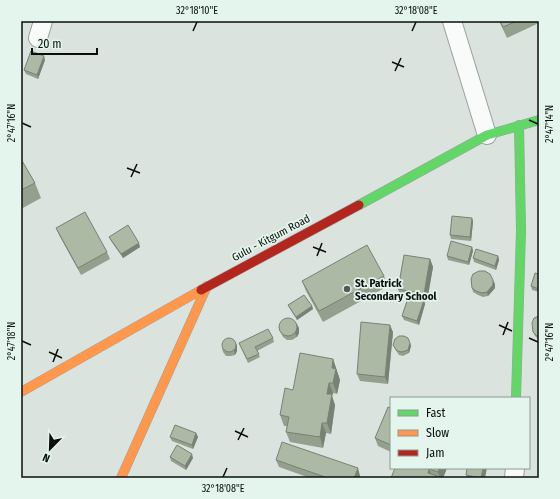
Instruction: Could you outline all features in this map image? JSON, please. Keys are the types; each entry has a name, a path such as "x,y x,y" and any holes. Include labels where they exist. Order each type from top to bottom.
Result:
{"main road":[{"name":"Gulu - Kitgum Road","path":"21,392 207,286 487,135 539,120"},
{"path":"516,397 521,231 519,125"},
{"path":"121,478 207,286"}],"street":[{"path":"452,21 487,135"}],"building":[{"path":"500,21 517,21 503,27"},
{"path":"31,51 44,56 37,75 24,70"},
{"path":"21,159 35,183 21,190"},
{"path":"85,212 107,252 78,268 56,228"},
{"path":"452,216 472,218 470,237 450,235"},
{"path":"128,225 139,243 121,254 109,237"},
{"path":"451,241 472,247 468,262 447,256"},
{"name":"St. Patrick Secondary School","path":"367,245 384,276 319,311 302,281"},
{"path":"476,249 498,256 495,266 473,258"},
{"path":"404,255 430,259 424,294 398,289"},
{"path":"479,271 485,271 490,274 493,280 493,285 487,292 482,293 472,288 471,279 473,274"},
{"path":"535,273 539,274 539,289 531,286"},
{"path":"304,295 312,306 296,317 288,305"},
{"path":"409,295 424,300 417,321 402,316"},
{"path":"539,316 539,337 533,332 532,323 534,318"},
{"path":"284,318 292,318 297,323 295,334 292,336 284,336 279,331 279,323"},
{"path":"361,322 390,325 385,377 357,374"},
{"path":"268,329 273,338 255,347 259,354 247,359 239,343"},
{"path":"399,336 408,338 410,343 408,350 402,352 397,351 393,345 395,339"},
{"path":"226,338 232,338 236,342 236,348 232,352 226,352 222,348 222,342"},
{"path":"300,353 333,359 332,368 336,369 333,383 329,383 327,394 332,394 327,423 322,423 320,437 286,432 289,417 280,415 285,388 293,390"},
{"path":"388,407 390,408 390,445 375,438"},
{"path":"175,425 196,433 192,445 170,437"},
{"path":"282,442 358,468 354,478 328,478 276,460"},
{"path":"177,445 192,454 185,466 170,457"},
{"path":"395,469 429,469 428,473 437,476 436,478 391,478"},
{"path":"429,469 439,469 438,472"},
{"path":"467,469 483,469 481,478 466,475"}],"traffic: fast":[{"path":"359,205 487,135 539,120"},
{"path":"516,397 521,231 519,125"}],"traffic: slow":[{"path":"121,478 207,286"},
{"path":"21,392 201,290"}],"traffic: jam":[{"path":"201,290 359,205"}],"place":[{"name":"St. Patrick Secondary School","path":"347,289"}]}
